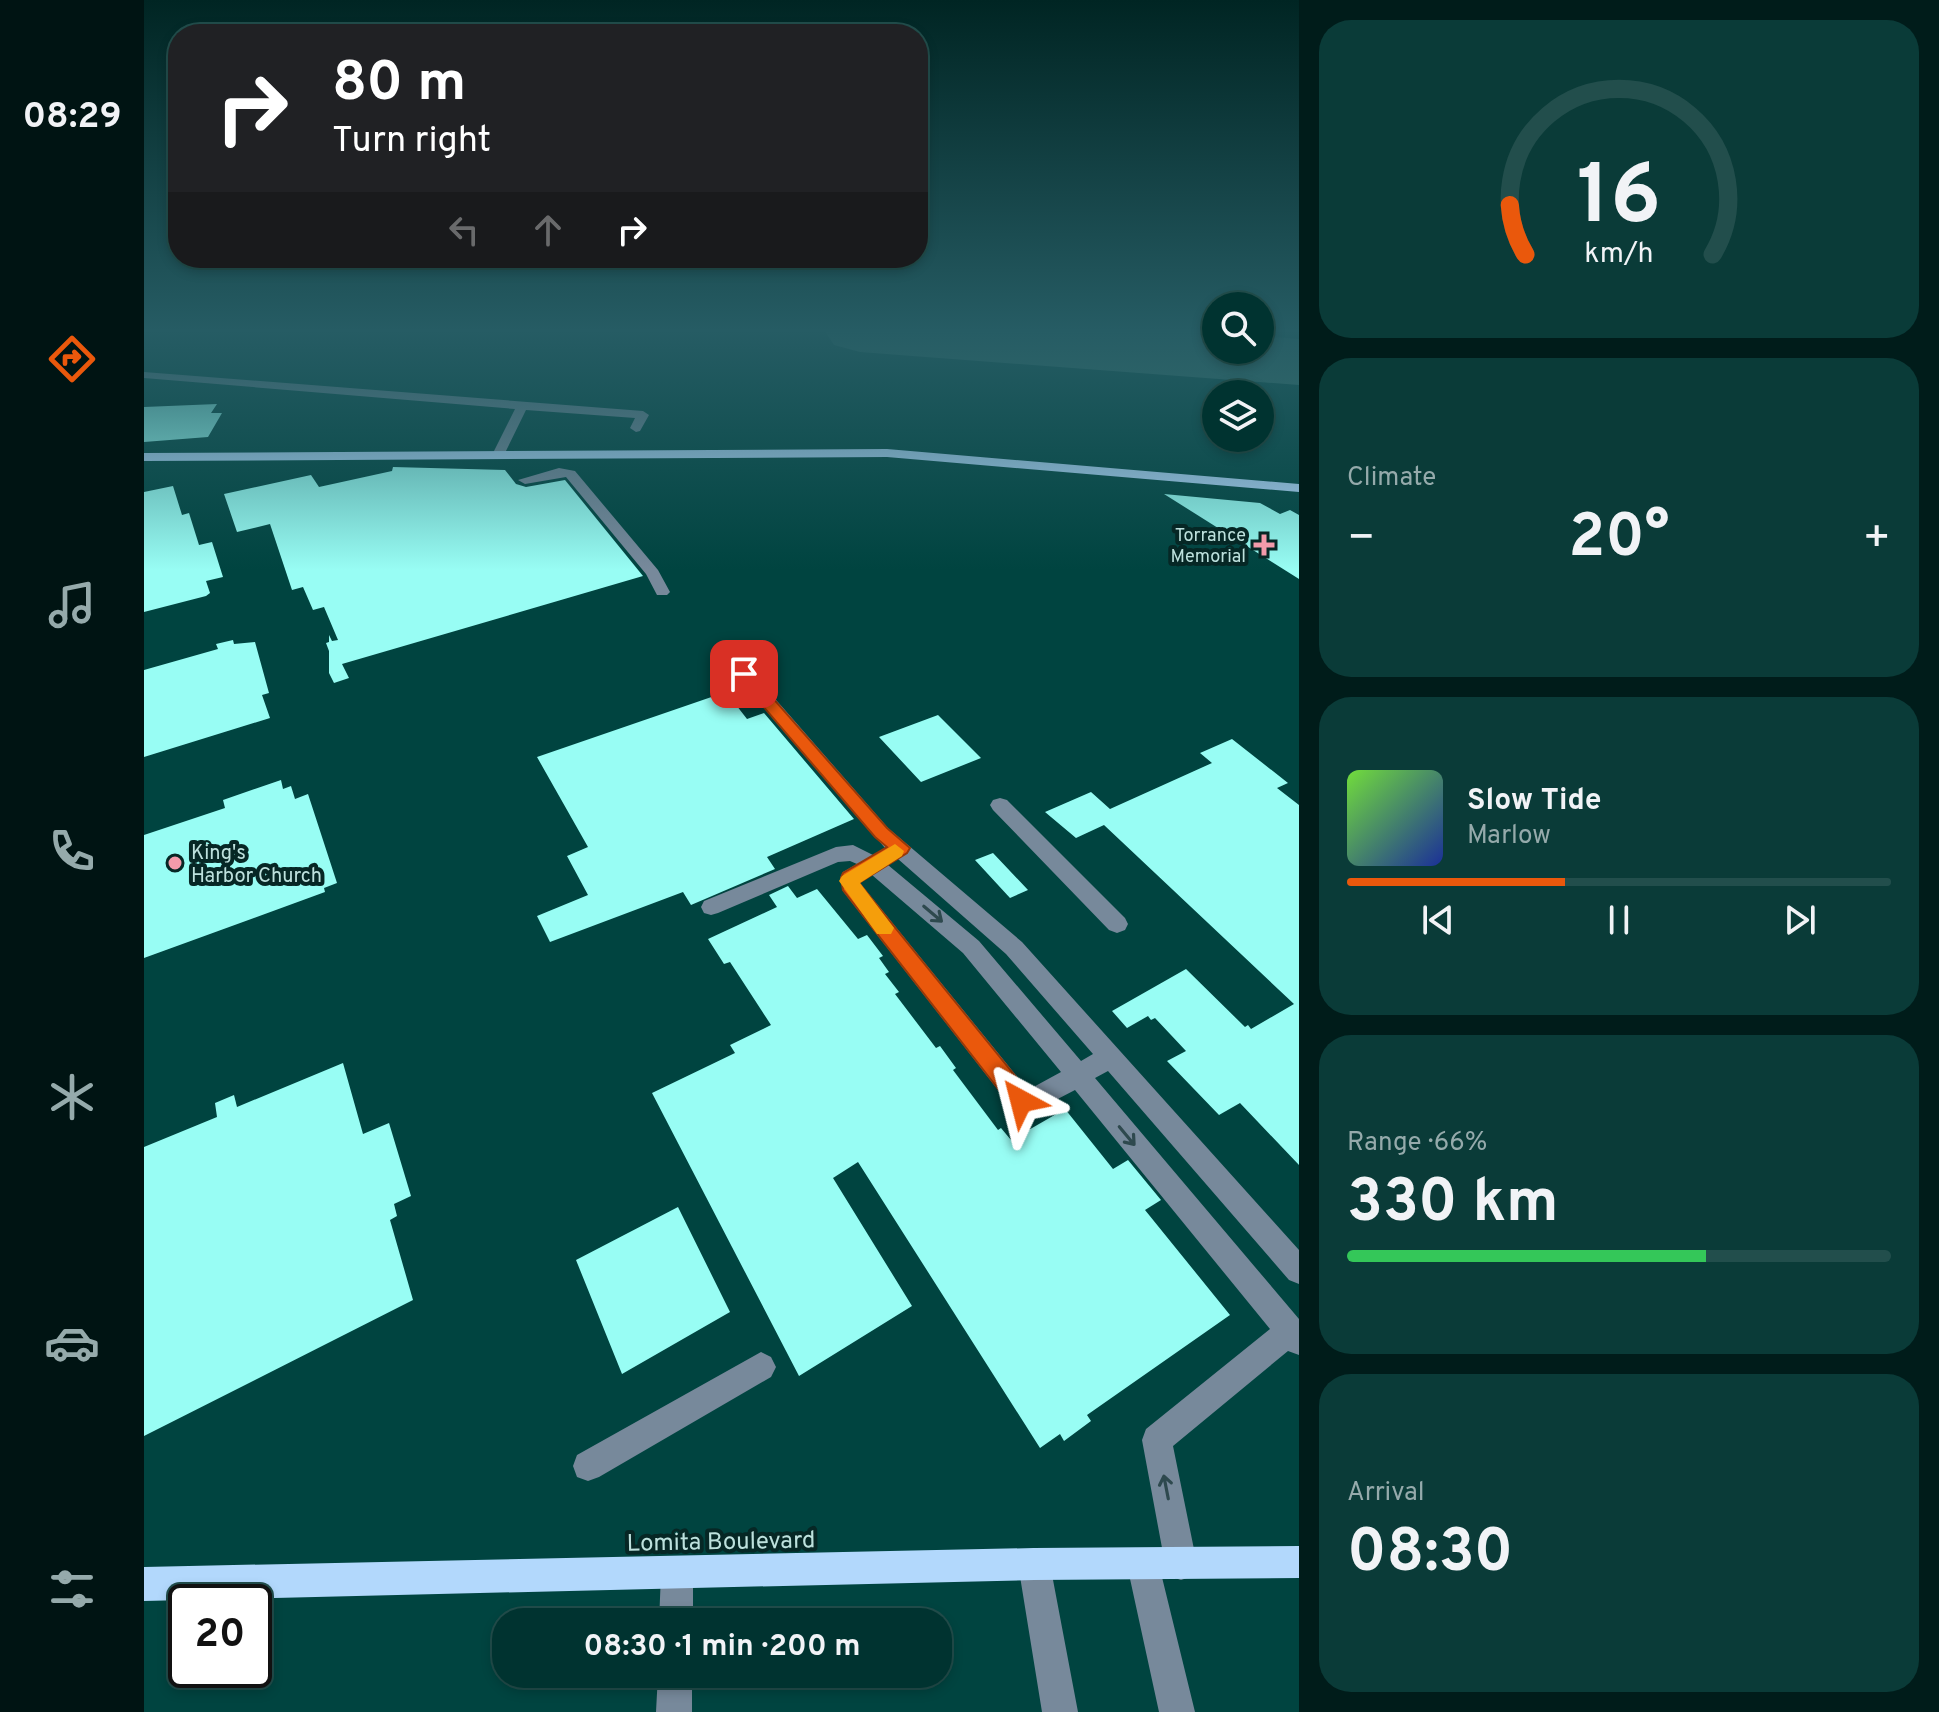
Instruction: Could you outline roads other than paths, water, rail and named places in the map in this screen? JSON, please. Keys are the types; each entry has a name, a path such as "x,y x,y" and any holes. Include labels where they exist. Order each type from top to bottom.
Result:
{"main road":[{"path":"144,457 887,453 1299,488"},
{"name":"Lomita Boulevard","path":"144,1584 1034,1564 1299,1562"}],"street":[{"path":"498,455 520,410"},
{"path":"574,410 643,415 636,428"},
{"path":"566,455 566,472 653,573 662,592"},
{"path":"525,480 566,472"},
{"path":"733,666 744,674 881,833 1014,948 1299,1270"},
{"path":"1000,805 1117,924"},
{"path":"901,848 850,878 850,885 1021,1101 1030,1104 1110,1057"},
{"path":"711,907 836,855 853,853 873,864 971,947 1294,1336 1157,1440 1181,1564"},
{"path":"588,1466 761,1367"},
{"path":"1034,1564 1060,1712"},
{"path":"1143,1565 1177,1712"},
{"path":"676,1608 677,1574"},
{"path":"674,1712 675,1688"}],"place":[{"name":"Torrance Memorial","path":"1264,545"},
{"name":"King's Harbor Church","path":"175,863"}]}
